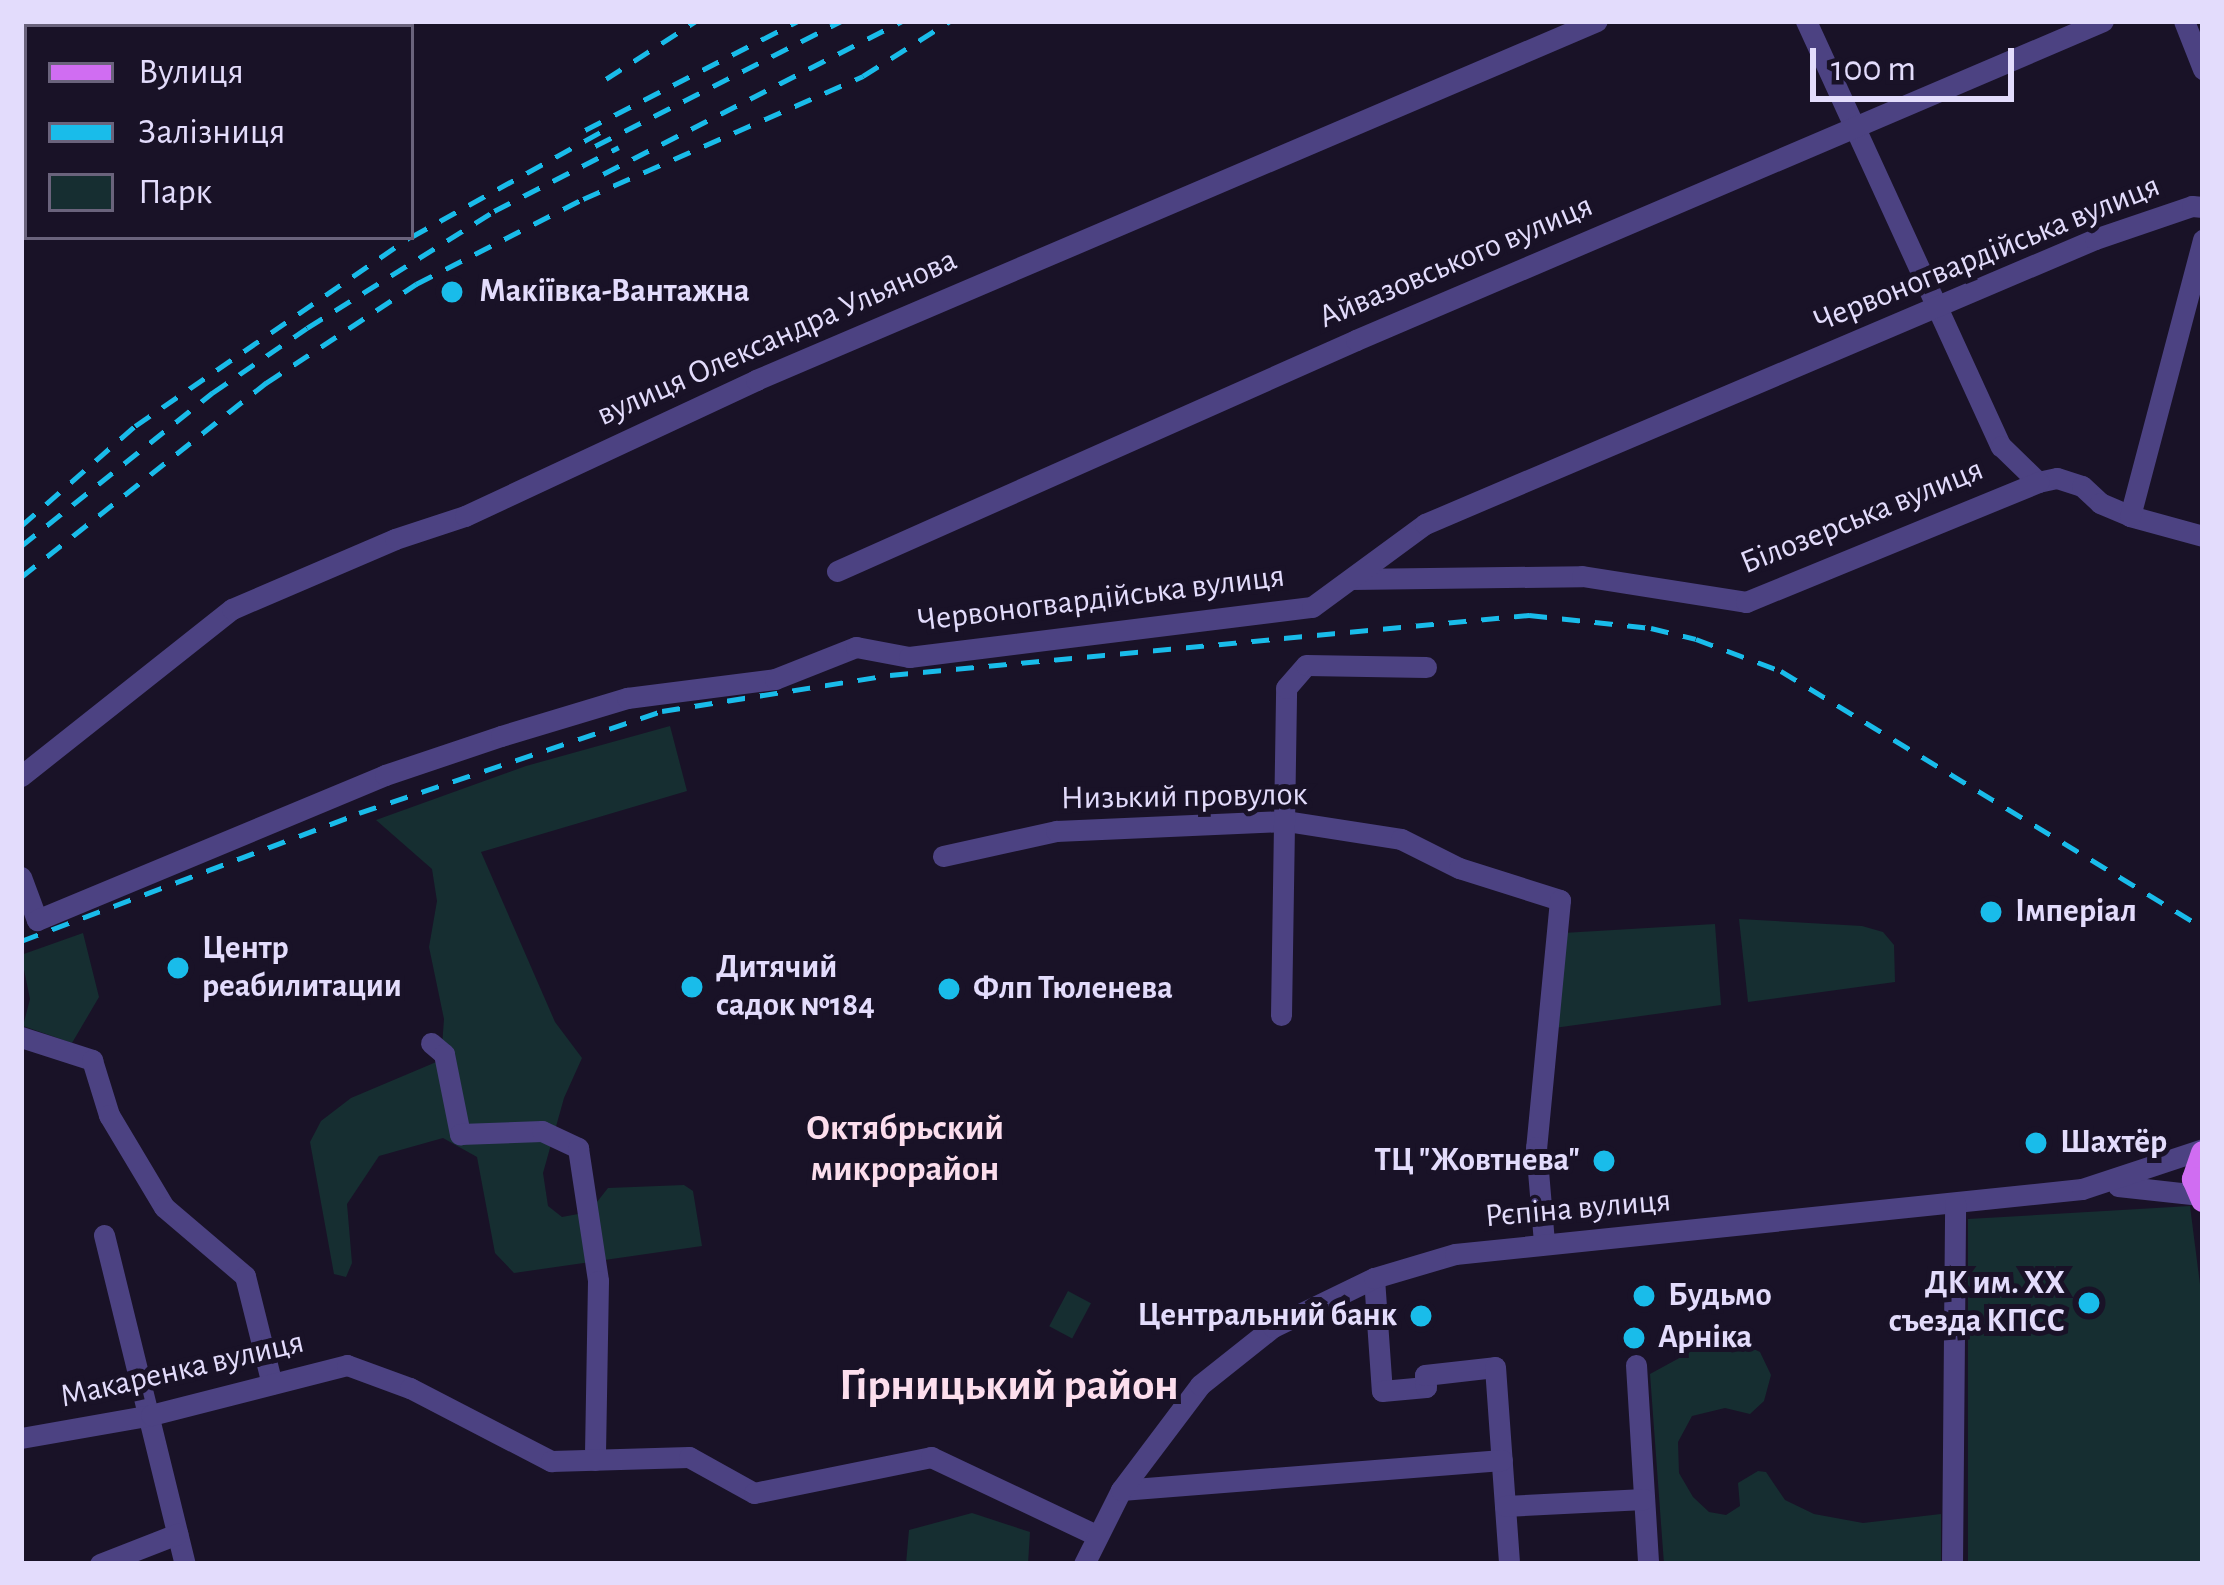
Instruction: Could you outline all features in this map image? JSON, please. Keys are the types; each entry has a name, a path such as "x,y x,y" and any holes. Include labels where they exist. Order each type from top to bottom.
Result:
{"main road":[{"path":"2201,1197 2194,1179 2203,1151"}],"street":[{"name":"вулиця Олександра Ульянова","path":"21,776 232,609 395,539 465,516 756,380 1597,21"},
{"path":"1806,21 2001,446 2038,482 2057,478 2082,486 2100,503 2130,516 2200,531"},
{"name":"Айвазовського вулиця","path":"837,571 1355,340 2103,21"},
{"path":"2185,21 2203,69"},
{"name":"Червоногвардійська вулиця","path":"21,877 37,920 385,776 627,698 775,680 856,647 910,657 1312,607 1425,524 2095,239 2180,209 2203,207"},
{"path":"2130,516 2203,239"},
{"name":"Білозерська вулиця","path":"1351,579 1582,575 1746,602 2038,482"},
{"path":"1281,1015 1286,688 1306,665 1426,667"},
{"name":"Низький провулок","path":"943,856 1056,832 1284,820 1401,839 1459,868 1560,900 1536,1147 1544,1243"},
{"path":"21,1037 92,1060 110,1115 164,1207 245,1276 272,1384"},
{"path":"431,1043 444,1054 460,1134 542,1130 578,1148 598,1281 595,1460"},
{"name":"Рєпіна вулиця","path":"1084,1564 1121,1490 1200,1385 1273,1327 1374,1278 1455,1254 2082,1189 2203,1151"},
{"path":"2082,1189 2134,1184 2201,1197"},
{"path":"1952,1564 1955,1203"},
{"path":"104,1235 185,1564"},
{"path":"1374,1278 1382,1391 1426,1388 1425,1375 1496,1367 1509,1564"},
{"path":"1636,1364 1648,1564"},
{"name":"Макаренка вулиця","path":"21,1438 151,1415 347,1365 410,1388 550,1461 689,1457 754,1493 931,1457 1096,1535"},
{"path":"1121,1490 1502,1460"},
{"path":"1504,1506 1644,1499"},
{"path":"100,1564 177,1534"}],"green space":[{"path":"670,726 687,791 481,852 555,1022 582,1058 564,1098 543,1173 548,1206 562,1217 589,1212 608,1188 684,1185 693,1191 702,1246 514,1273 495,1253 477,1157 443,1138 379,1156 347,1204 352,1263 346,1277 334,1274 310,1142 321,1121 351,1098 441,1060 444,1019 429,947 437,901 432,869 376,820 526,766"},
{"path":"1739,919 1862,926 1883,932 1894,945 1895,982 1748,1002"},
{"path":"1715,924 1721,1005 1554,1028 1563,933"},
{"path":"83,933 99,997 72,1043 23,1026 30,999 21,955"},
{"path":"2190,1206 2203,1308 2203,1564 1968,1564 1968,1219"},
{"path":"1068,1291 1091,1303 1072,1339 1049,1326"},
{"path":"1745,1345 1760,1352 1771,1375 1764,1401 1750,1414 1725,1408 1692,1416 1678,1442 1679,1473 1693,1497 1709,1512 1726,1515 1740,1506 1738,1483 1758,1471 1766,1472 1785,1500 1814,1514 1863,1523 1941,1514 1941,1564 1664,1564 1650,1374 1694,1350"},
{"path":"972,1513 1030,1532 1028,1564 906,1564 909,1530"}],"railway":[{"path":"606,79 696,21"},
{"path":"585,130 798,21"},
{"path":"595,146 841,21"},
{"path":"603,174 902,21"},
{"path":"21,577 266,383 416,284 583,199 863,76 950,21"},
{"path":"414,235 606,129"},
{"path":"21,546 212,393 307,328 494,211 619,147"},
{"path":"21,526 135,426 406,240"},
{"path":"21,941 359,813 662,711 890,675 1529,615 1651,628 1696,639 1781,671 2203,928"}],"place":[{"name":"Макіївка-Вантажна","path":"452,292"},
{"name":"Імперіал","path":"1991,912"},
{"name":"Центр реабилитации","path":"178,968"},
{"name":"Дитячий садок №184","path":"692,987"},
{"name":"Флп Тюленева","path":"949,989"},
{"name":"Шахтёр","path":"2036,1143"},
{"name":"ТЦ \"Жовтнева\"","path":"1604,1161"},
{"name":"Будьмо","path":"1644,1296"},
{"name":"ДК им. XX съезда КПСС","path":"2089,1303"},
{"name":"Центральний банк","path":"1421,1316"},
{"name":"Арніка","path":"1634,1338"}],"district":[{"name":"Октябрьский микрорайон","path":"905,1148"},
{"name":"Гірницький район","path":"1009,1386"}]}
